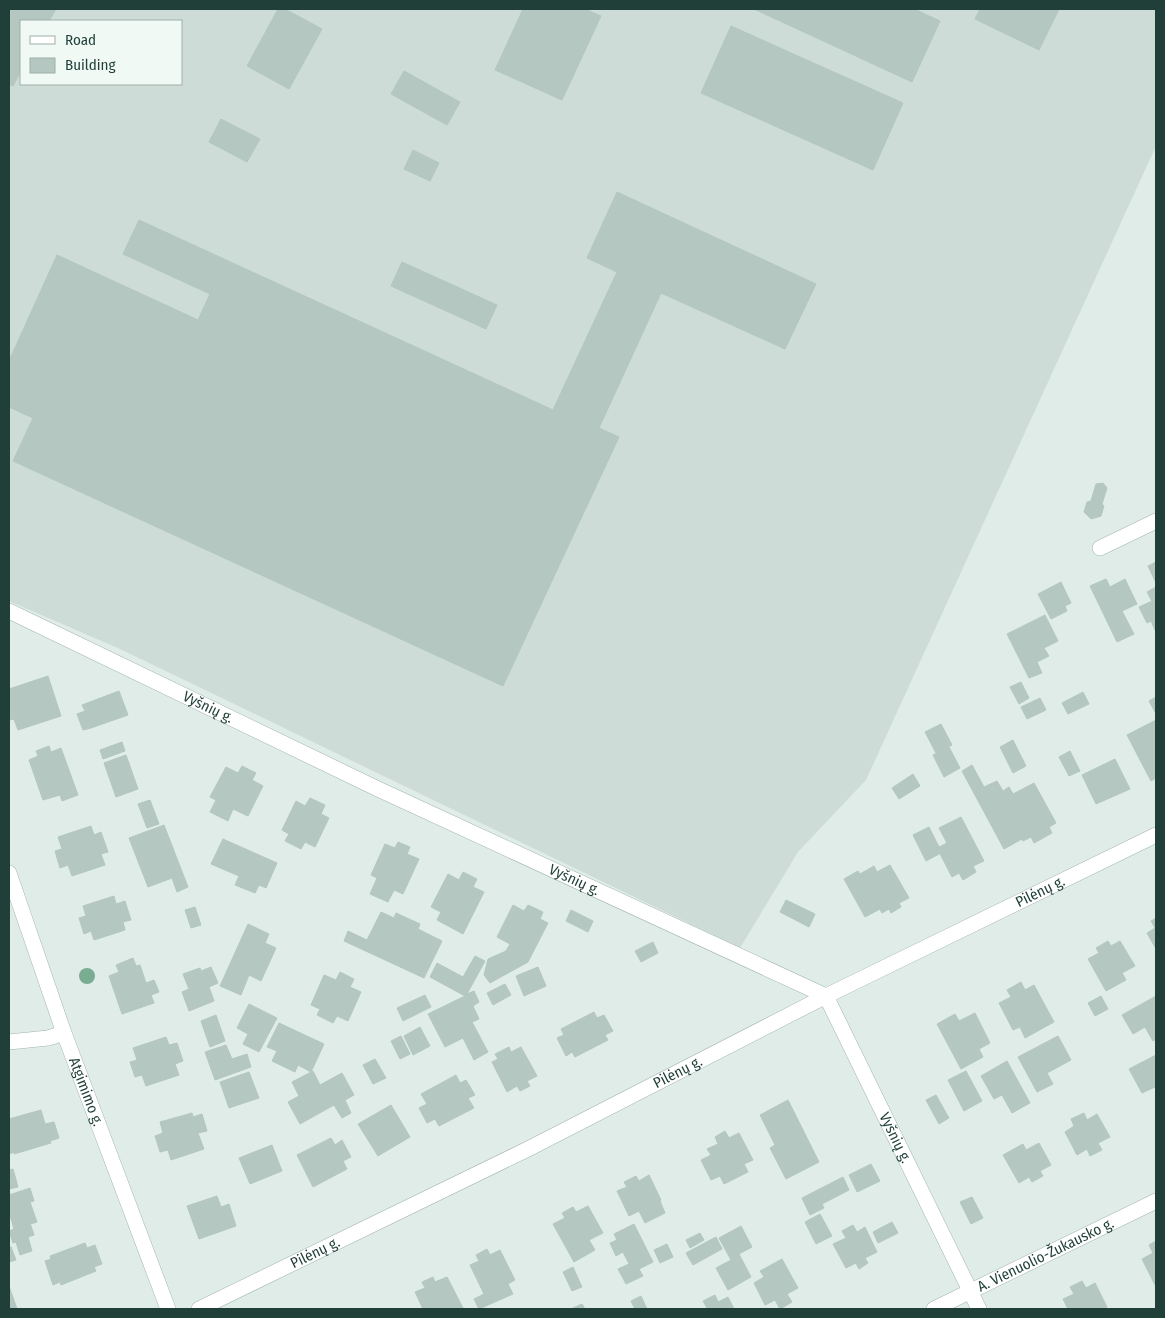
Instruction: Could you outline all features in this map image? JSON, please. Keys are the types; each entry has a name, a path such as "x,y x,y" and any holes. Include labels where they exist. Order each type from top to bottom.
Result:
{"street":[{"path":"1100,548 1156,521"},
{"name":"Vyšnių g.","path":"9,611 387,793 826,996 979,1309"},
{"name":"Pilėnų g.","path":"199,1309 528,1149 826,996 1156,835"},
{"name":"Atgimimo g.","path":"9,873 64,1033 168,1309"},
{"path":"9,1042 48,1038 64,1033"},
{"name":"A. Vienuolio-Žukausko g.","path":"934,1309 1156,1201"}],"shaded area":[{"path":"9,9 1156,9 1156,146 866,780 798,852 740,948 120,649 9,601"}],"building":[{"path":"9,9 56,9 50,20 20,20 20,73 13,86 9,84"},
{"path":"278,9 285,9 322,29 289,89 247,66"},
{"path":"523,9 585,9 601,16 562,100 495,70"},
{"path":"754,9 914,9 940,21 912,82"},
{"path":"980,9 1059,9 1039,50 975,19"},
{"path":"731,26 903,103 873,170 701,93"},
{"path":"404,71 460,102 447,125 391,94"},
{"path":"221,119 260,139 247,162 209,142"},
{"path":"413,150 439,163 430,181 404,169"},
{"path":"617,192 816,284 785,349 661,293 599,428 619,437 503,686 13,461 33,418 9,407 9,361 57,255 198,320 210,294 123,254 139,220 553,410 617,272 587,258"},
{"path":"402,262 497,305 486,329 391,286"},
{"path":"1103,483 1107,488 1102,504 1104,506 1101,516 1091,519 1084,512 1087,502 1091,501 1096,484"},
{"path":"1156,562 1156,583 1148,566"},
{"path":"1106,579 1110,587 1125,579 1137,604 1122,611 1134,634 1117,642 1090,586"},
{"path":"1061,582 1071,603 1065,606 1067,611 1051,619 1038,594"},
{"path":"1156,587 1156,609 1147,592"},
{"path":"1152,601 1156,609 1156,632 1151,621 1147,623 1139,607"},
{"path":"1045,615 1058,641 1044,648 1049,656 1037,662 1042,673 1029,678 1007,634"},
{"path":"48,676 61,716 18,730 14,719 9,720 9,689"},
{"path":"1021,682 1029,698 1019,704 1010,687"},
{"path":"119,691 128,715 83,730 77,714 85,711 82,705"},
{"path":"1083,692 1089,704 1068,714 1062,703"},
{"path":"1156,697 1156,711 1155,712 1149,701"},
{"path":"1040,698 1046,710 1027,719 1021,707"},
{"path":"1156,720 1156,778 1151,781 1127,735"},
{"path":"941,724 952,745 936,753 925,732"},
{"path":"1013,740 1026,766 1013,773 1000,747"},
{"path":"122,742 125,751 103,759 100,750"},
{"path":"49,746 51,752 61,748 78,795 62,801 60,795 43,800 29,760 38,756 36,751"},
{"path":"949,747 960,768 944,777 933,755"},
{"path":"1070,751 1080,771 1069,776 1059,757"},
{"path":"126,755 138,789 116,797 104,763"},
{"path":"1115,759 1130,789 1096,804 1082,775"},
{"path":"972,765 984,787 997,781 1003,791 1009,787 1021,808 1008,814 1022,839 1004,849 962,771"},
{"path":"242,766 256,773 252,780 263,786 248,816 233,809 228,821 210,812 216,800 210,797 226,767 238,773"},
{"path":"913,774 920,786 899,799 892,788"},
{"path":"1034,783 1056,823 1049,827 1052,833 1034,843 1031,837 1023,841 1008,814 1021,808 1013,794"},
{"path":"310,798 325,805 321,814 329,818 315,847 305,842 301,849 285,841 289,834 282,830 296,801 305,806"},
{"path":"150,800 159,824 147,828 138,804"},
{"path":"961,817 984,861 973,866 976,872 963,880 959,873 952,877 937,848 947,843 939,828"},
{"path":"164,825 188,887 177,892 172,878 148,887 129,838"},
{"path":"91,826 94,835 101,832 108,852 101,854 105,865 72,876 68,865 60,868 55,851 62,849 58,837"},
{"path":"929,827 939,847 937,848 939,854 926,861 913,835"},
{"path":"223,839 277,863 266,888 259,885 255,893 235,885 239,876 211,864"},
{"path":"398,842 410,847 407,854 419,859 403,894 394,890 388,902 370,894 377,878 371,875 385,844 395,848"},
{"path":"890,865 909,898 899,903 901,907 891,913 889,909 882,913 860,874 874,866 877,872"},
{"path":"858,871 880,909 865,917 844,879"},
{"path":"463,872 477,879 473,887 484,892 463,934 437,920 441,912 431,907 448,874 459,880"},
{"path":"114,896 116,904 125,901 131,920 123,922 125,930 94,940 91,931 84,934 79,918 86,916 83,906"},
{"path":"786,900 815,914 809,927 780,912"},
{"path":"513,905 524,911 528,905 543,912 540,919 548,923 528,962 506,951 510,944 497,937"},
{"path":"195,907 201,925 191,928 185,910"},
{"path":"571,910 593,921 588,932 566,921"},
{"path":"381,912 394,918 396,913 420,924 418,929 442,941 424,978 344,941 348,931 367,940"},
{"path":"1156,918 1156,949 1147,933 1155,928 1151,921"},
{"path":"248,924 269,934 265,943 276,948 261,981 249,975 241,995 220,986"},
{"path":"1108,941 1111,946 1120,941 1135,966 1122,973 1126,980 1106,991 1088,959 1099,953 1096,948"},
{"path":"653,942 658,953 641,962 635,951"},
{"path":"506,951 528,962 490,983 484,975 488,959"},
{"path":"475,956 485,961 467,994 474,991 479,1002 473,1006 479,1019 472,1022 488,1052 474,1060 463,1038 445,1047 428,1014 465,996 430,977 437,963 463,977"},
{"path":"133,958 136,966 140,965 146,983 154,980 159,992 151,995 154,1003 122,1014 109,976 119,972 116,965"},
{"path":"211,967 218,983 209,987 214,1001 189,1011 182,992 189,989 183,974 200,968 201,971"},
{"path":"538,967 546,986 524,996 516,976"},
{"path":"340,972 354,979 350,987 361,992 348,1021 337,1016 333,1023 317,1015 320,1009 311,1005 324,975 336,980"},
{"path":"1021,982 1025,990 1034,985 1054,1022 1025,1038 1020,1027 1013,1030 999,1003 1011,997 1007,990"},
{"path":"505,984 511,995 493,1005 487,993"},
{"path":"425,995 431,1007 403,1021 397,1008"},
{"path":"1101,996 1108,1009 1095,1016 1088,1003"},
{"path":"1156,996 1156,1039 1153,1041 1145,1027 1133,1034 1122,1015"},
{"path":"249,1004 277,1018 259,1052 243,1044 248,1034 237,1028"},
{"path":"594,1012 597,1018 604,1015 613,1031 605,1035 608,1040 575,1057 572,1052 566,1056 557,1038 564,1035 561,1029"},
{"path":"975,1013 990,1043 979,1049 983,1057 961,1069 937,1024 955,1014 959,1021"},
{"path":"216,1015 225,1041 210,1047 201,1021"},
{"path":"279,1023 324,1044 311,1072 298,1065 295,1072 272,1061 277,1051 267,1047"},
{"path":"420,1027 430,1046 413,1055 404,1036"},
{"path":"401,1036 410,1054 400,1059 391,1041"},
{"path":"1058,1036 1071,1060 1047,1073 1053,1084 1037,1092 1018,1057"},
{"path":"166,1037 169,1045 177,1043 183,1061 175,1064 179,1075 146,1086 142,1075 135,1077 130,1062 137,1060 133,1048"},
{"path":"226,1045 232,1059 247,1054 251,1067 215,1080 205,1052"},
{"path":"509,1047 511,1052 521,1047 537,1076 527,1081 530,1086 520,1091 517,1086 507,1092 492,1062 498,1059 495,1054"},
{"path":"1156,1055 1156,1090 1155,1087 1142,1093 1129,1069"},
{"path":"375,1059 386,1078 373,1084 363,1065"},
{"path":"1007,1061 1030,1103 1012,1113 1002,1095 994,1099 981,1076"},
{"path":"313,1071 320,1085 342,1073 354,1095 345,1100 351,1113 342,1118 334,1105 300,1124 288,1102 299,1096 292,1082"},
{"path":"966,1071 982,1101 964,1111 948,1080"},
{"path":"249,1072 259,1098 229,1108 220,1082"},
{"path":"456,1075 460,1083 466,1080 475,1095 468,1098 474,1108 439,1126 435,1119 427,1123 419,1108 427,1104 421,1094"},
{"path":"936,1095 949,1118 939,1124 926,1100"},
{"path":"788,1100 819,1162 786,1179 770,1148 775,1145 760,1115"},
{"path":"391,1105 410,1137 378,1156 358,1124"},
{"path":"41,1110 45,1124 54,1122 59,1138 50,1141 51,1143 9,1154 9,1119"},
{"path":"192,1113 193,1117 202,1114 207,1131 198,1133 204,1149 171,1160 168,1150 160,1152 155,1136 163,1133 160,1122"},
{"path":"1084,1113 1087,1120 1097,1114 1110,1137 1098,1143 1102,1150 1090,1156 1087,1149 1077,1155 1065,1132 1074,1126 1071,1119"},
{"path":"725,1131 729,1138 739,1133 753,1160 744,1164 748,1172 724,1184 720,1176 711,1180 701,1160 711,1155 707,1149 718,1144 715,1137"},
{"path":"331,1138 335,1145 342,1140 351,1157 343,1161 347,1169 313,1187 297,1155"},
{"path":"1039,1143 1051,1165 1040,1171 1043,1176 1032,1182 1029,1177 1019,1183 1003,1155 1023,1144 1026,1150"},
{"path":"272,1145 282,1171 250,1184 239,1158"},
{"path":"871,1164 880,1181 857,1192 849,1175"},
{"path":"13,1169 18,1187 9,1189 9,1170"},
{"path":"649,1175 665,1213 645,1223 639,1211 629,1216 617,1191 627,1187 624,1182 636,1176 639,1181"},
{"path":"843,1177 849,1190 822,1204 824,1208 810,1215 802,1198"},
{"path":"30,1188 34,1201 30,1202 37,1222 14,1229 9,1212 9,1195"},
{"path":"217,1196 221,1207 229,1204 236,1226 199,1239 187,1206"},
{"path":"972,1197 983,1218 971,1224 960,1202"},
{"path":"588,1206 603,1233 589,1240 595,1250 574,1262 553,1224 565,1218 562,1213 573,1207 576,1212"},
{"path":"820,1214 832,1236 816,1244 805,1222"},
{"path":"892,1222 898,1233 878,1243 873,1232"},
{"path":"30,1223 34,1235 28,1237 32,1251 20,1255 16,1242 13,1243 9,1231"},
{"path":"634,1224 653,1262 639,1269 643,1276 626,1284 618,1269 629,1264 623,1252 616,1256 610,1243 617,1240 614,1234"},
{"path":"853,1225 857,1232 865,1227 877,1252 865,1258 868,1263 859,1269 856,1263 846,1268 833,1244 846,1238 842,1231"},
{"path":"741,1226 752,1247 739,1254 751,1277 728,1290 716,1268 731,1260 719,1238"},
{"path":"700,1233 704,1240 690,1248 686,1240"},
{"path":"716,1237 722,1249 693,1265 686,1253"},
{"path":"1156,1241 1156,1287 1142,1259 1153,1253 1149,1245"},
{"path":"85,1243 87,1248 95,1245 102,1264 94,1267 96,1271 61,1285 60,1282 53,1285 45,1261 51,1259 50,1256"},
{"path":"667,1244 673,1257 660,1263 654,1250"},
{"path":"9,1247 11,1247 16,1260 9,1262"},
{"path":"487,1249 490,1255 500,1250 515,1280 508,1284 513,1294 479,1309 474,1299 484,1294 470,1265 479,1261 476,1255"},
{"path":"782,1259 798,1288 787,1294 792,1302 780,1309 775,1300 765,1305 754,1283 764,1277 760,1271"},
{"path":"573,1267 582,1287 572,1291 563,1272"},
{"path":"433,1277 435,1282 447,1277 463,1308 423,1309 415,1292 425,1288 422,1282"},
{"path":"1082,1281 1086,1288 1095,1283 1107,1307 1103,1309 1068,1309 1063,1299 1074,1294 1070,1287"},
{"path":"9,1286 17,1309 9,1309"},
{"path":"715,1295 718,1302 728,1297 734,1309 704,1309 707,1308 703,1301"},
{"path":"641,1296 647,1309 635,1309 631,1301"},
{"path":"582,1304 585,1309 571,1309"}]}
